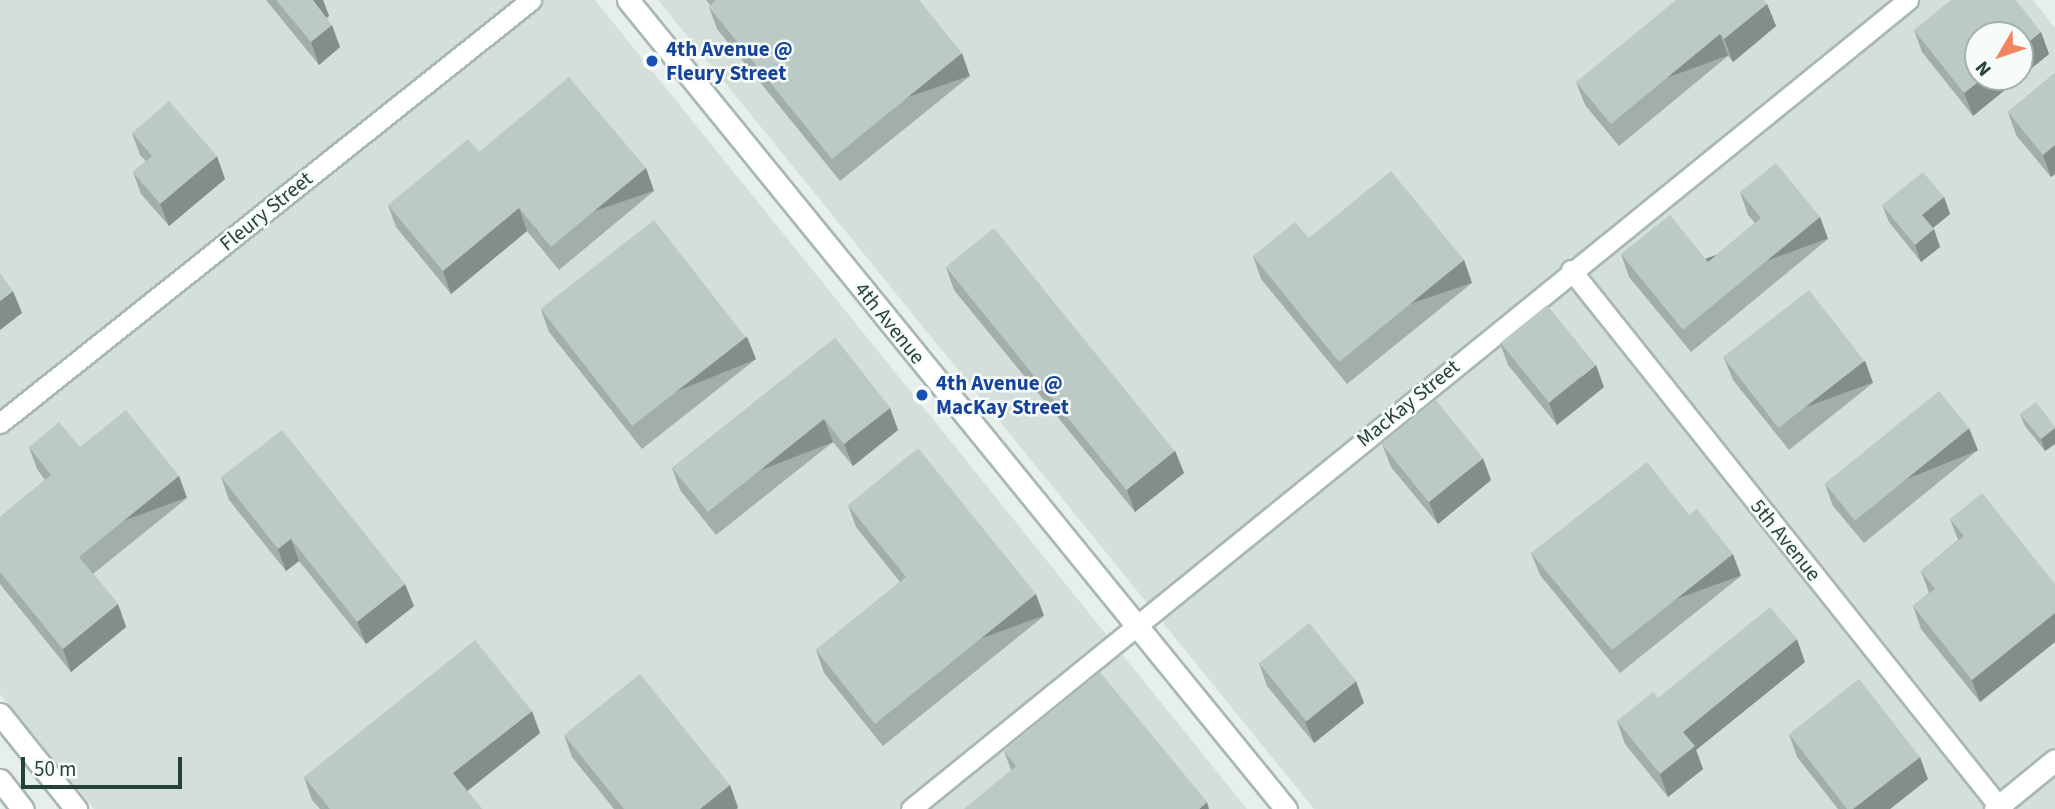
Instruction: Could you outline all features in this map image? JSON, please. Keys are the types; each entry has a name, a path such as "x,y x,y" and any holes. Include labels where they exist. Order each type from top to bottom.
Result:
{"street":[{"name":"Fleury Street","path":"0,423 531,0"},
{"name":"4th Avenue","path":"628,0 1286,809"},
{"name":"MacKay Street","path":"911,809 1571,270 1908,0"},
{"name":"5th Avenue","path":"1571,270 1998,808"},
{"path":"0,714 76,809"},
{"path":"1998,808 2055,760"},
{"path":"0,780 23,809"}],"shaded area":[{"path":"0,0 595,0 1247,809 94,809 0,694"},
{"path":"658,0 2033,0 2055,28 2055,809 1314,809"}],"building":[{"path":"276,0 313,0 332,25 311,42"},
{"path":"716,0 919,0 962,53 832,159 709,7"},
{"path":"1676,0 1764,0 1767,4 1724,39 1720,34 1611,124 1576,82"},
{"path":"1951,0 2016,0 2032,21 1964,21 1964,91 1967,91 1964,93 1914,30"},
{"path":"2034,23 2041,32 2034,38"},
{"path":"2055,73 2055,145 2043,155 2008,112"},
{"path":"569,77 646,168 551,247 519,208 443,271 388,205 468,139 479,152"},
{"path":"169,101 217,156 160,204 133,172 152,156 132,133"},
{"path":"1776,163 1820,217 1683,330 1621,254 1670,215 1708,262 1761,218 1740,192"},
{"path":"1391,171 1464,260 1339,362 1253,256 1295,222 1309,238"},
{"path":"1923,172 1944,197 1922,215 1934,229 1915,245 1882,205"},
{"path":"654,220 746,337 632,426 541,309"},
{"path":"994,228 1175,451 1126,490 946,267"},
{"path":"0,273 13,291 0,301"},
{"path":"1809,290 1864,361 1779,428 1723,357"},
{"path":"1547,305 1595,365 1549,403 1500,343"},
{"path":"835,338 890,408 844,444 824,419 708,512 672,468"},
{"path":"1939,391 1969,428 1855,521 1825,484"},
{"path":"1436,400 1483,458 1429,502 1382,444"},
{"path":"2036,402 2055,427 2041,439 2020,414"},
{"path":"126,410 179,476 79,557 118,604 63,649 0,572 0,517 51,475 29,447 59,422 80,447"},
{"path":"282,430 405,584 357,622 291,539 278,549 221,477"},
{"path":"918,448 1036,594 875,724 816,650 906,577 848,505"},
{"path":"1647,462 1689,515 1697,509 1733,554 1612,650 1531,553"},
{"path":"1982,493 2055,584 2055,613 1972,680 1913,606 1935,589 1921,571 1964,536 1950,519"},
{"path":"1770,607 1797,639 1683,732 1695,746 1660,774 1617,721 1653,692 1658,698"},
{"path":"1309,623 1356,681 1306,722 1259,663"},
{"path":"475,640 532,711 453,773 482,809 330,809 304,777"},
{"path":"1100,672 1207,802 1199,809 964,809 1016,766 1004,751"},
{"path":"640,674 730,785 700,809 624,809 564,735"},
{"path":"1859,679 1920,757 1853,809 1847,809 1789,734"}],"place":[{"name":"4th Avenue @ Fleury Street","path":"652,61"},
{"name":"4th Avenue @ MacKay Street","path":"922,395"}]}
